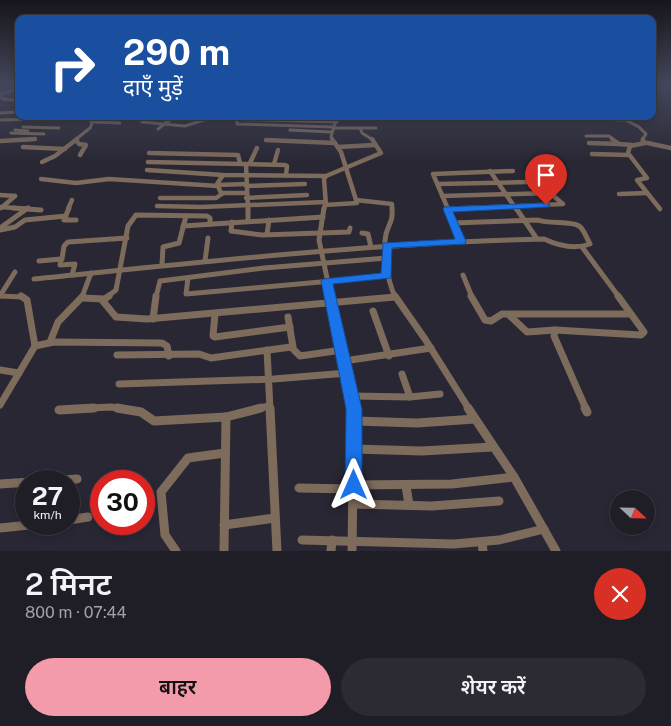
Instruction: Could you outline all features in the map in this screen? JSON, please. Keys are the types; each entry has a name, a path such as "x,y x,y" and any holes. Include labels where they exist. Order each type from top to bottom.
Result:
{"street":[{"path":"0,113 15,112"},
{"path":"0,120 15,119"},
{"path":"162,120 169,121"},
{"path":"191,124 194,120"},
{"path":"142,122 164,125 191,124 204,120"},
{"path":"237,120 237,124 335,124"},
{"path":"320,120 360,128 376,128"},
{"path":"625,120 642,129 646,134 642,141 645,143"},
{"path":"158,129 169,121"},
{"path":"42,162 65,149 91,127 91,122 120,123"},
{"path":"144,129 151,124"},
{"path":"290,130 335,124"},
{"path":"157,206 201,207 247,204 326,203 354,205 356,200 346,167 331,137 335,124"},
{"path":"23,127 59,128"},
{"path":"147,170 223,175 326,176 381,153 374,145 371,136 362,134 360,128"},
{"path":"44,134 13,132 50,131"},
{"path":"586,136 611,136 620,144"},
{"path":"0,141 35,140"},
{"path":"76,140 79,144 86,145 85,150 80,155"},
{"path":"266,140 336,145 374,145"},
{"path":"589,143 632,145 645,143 670,146"},
{"path":"632,145 628,147 629,155 647,178 637,180 660,209"},
{"path":"23,147 65,149"},
{"path":"248,221 245,174 248,163 257,148"},
{"path":"274,164 278,150"},
{"path":"149,153 237,155 240,163"},
{"path":"592,154 629,155"},
{"path":"148,162 287,165 286,175"},
{"path":"213,163 215,174"},
{"path":"461,241 434,174 512,171"},
{"path":"490,172 538,239"},
{"path":"218,185 223,175"},
{"path":"326,176 324,179 326,203 320,232 320,251 352,396 355,421 352,551"},
{"path":"41,179 76,183 109,178 218,185 305,184"},
{"path":"438,184 526,182"},
{"path":"218,185 222,194"},
{"path":"442,196 550,192 563,204 448,209"},
{"path":"619,194 647,193"},
{"path":"160,198 216,198 222,194 246,196 307,195"},
{"path":"0,195 15,196 1,207"},
{"path":"72,200 65,220 76,220"},
{"path":"356,200 392,204 393,219 386,232 387,276 395,297 430,348 492,447 514,477 556,551"},
{"path":"1,207 41,210"},
{"path":"0,229 28,208"},
{"path":"82,298 102,300 110,297 116,290 128,226 136,215 208,217 210,224"},
{"path":"0,229 15,227 25,220 66,216"},
{"path":"162,265 163,246 179,243 186,216"},
{"path":"184,226 323,217"},
{"path":"268,234 269,220"},
{"path":"34,279 205,261 422,243 538,239 548,240 557,246 582,247 590,244 577,224 546,223 538,220 453,223"},
{"path":"232,222 232,231 268,234 349,232 350,228"},
{"path":"362,234 368,234 371,247"},
{"path":"72,275 76,264 60,265 64,246 68,242 127,238"},
{"path":"205,261 208,238"},
{"path":"510,314 527,332 554,330 644,334 582,247"},
{"path":"154,319 158,283 323,263 387,258"},
{"path":"39,261 62,259"},
{"path":"0,296 15,272"},
{"path":"50,342 58,322 82,298 91,273"},
{"path":"463,275 473,301 486,320 491,321 502,314 630,314"},
{"path":"188,278 186,294 387,276"},
{"path":"0,296 21,296 27,300 35,346 0,405"},
{"path":"102,300 116,317 154,319 395,297"},
{"path":"373,311 389,356"},
{"path":"215,314 213,336 215,337 290,327"},
{"path":"288,317 296,354 300,356 342,350"},
{"path":"554,330 554,336 587,412"},
{"path":"35,346 50,342 162,343 167,346 170,356"},
{"path":"117,355 170,356 199,354 213,358 293,347"},
{"path":"344,361 389,356 430,348"},
{"path":"267,350 277,551"},
{"path":"0,370 19,373"},
{"path":"120,384 269,379 347,373"},
{"path":"402,374 410,396"},
{"path":"352,396 440,394"},
{"path":"59,410 110,407 138,411 154,421 226,418 269,406"},
{"path":"224,551 226,418"},
{"path":"355,421 417,423 475,419"},
{"path":"354,449 422,451 492,447"},
{"path":"176,551 165,535 161,492 188,458 225,453"},
{"path":"299,488 476,483 514,477"},
{"path":"0,484 15,483"},
{"path":"406,486 409,505"},
{"path":"353,504 454,505 499,501"},
{"path":"80,518 88,517"},
{"path":"224,525 275,518"},
{"path":"0,528 15,526"},
{"path":"302,540 483,547 499,540 544,529"},
{"path":"331,551 332,540"}],"route":[{"path":"354,485 354,409 327,281 387,276 387,246 461,241 448,209 546,205"}]}
